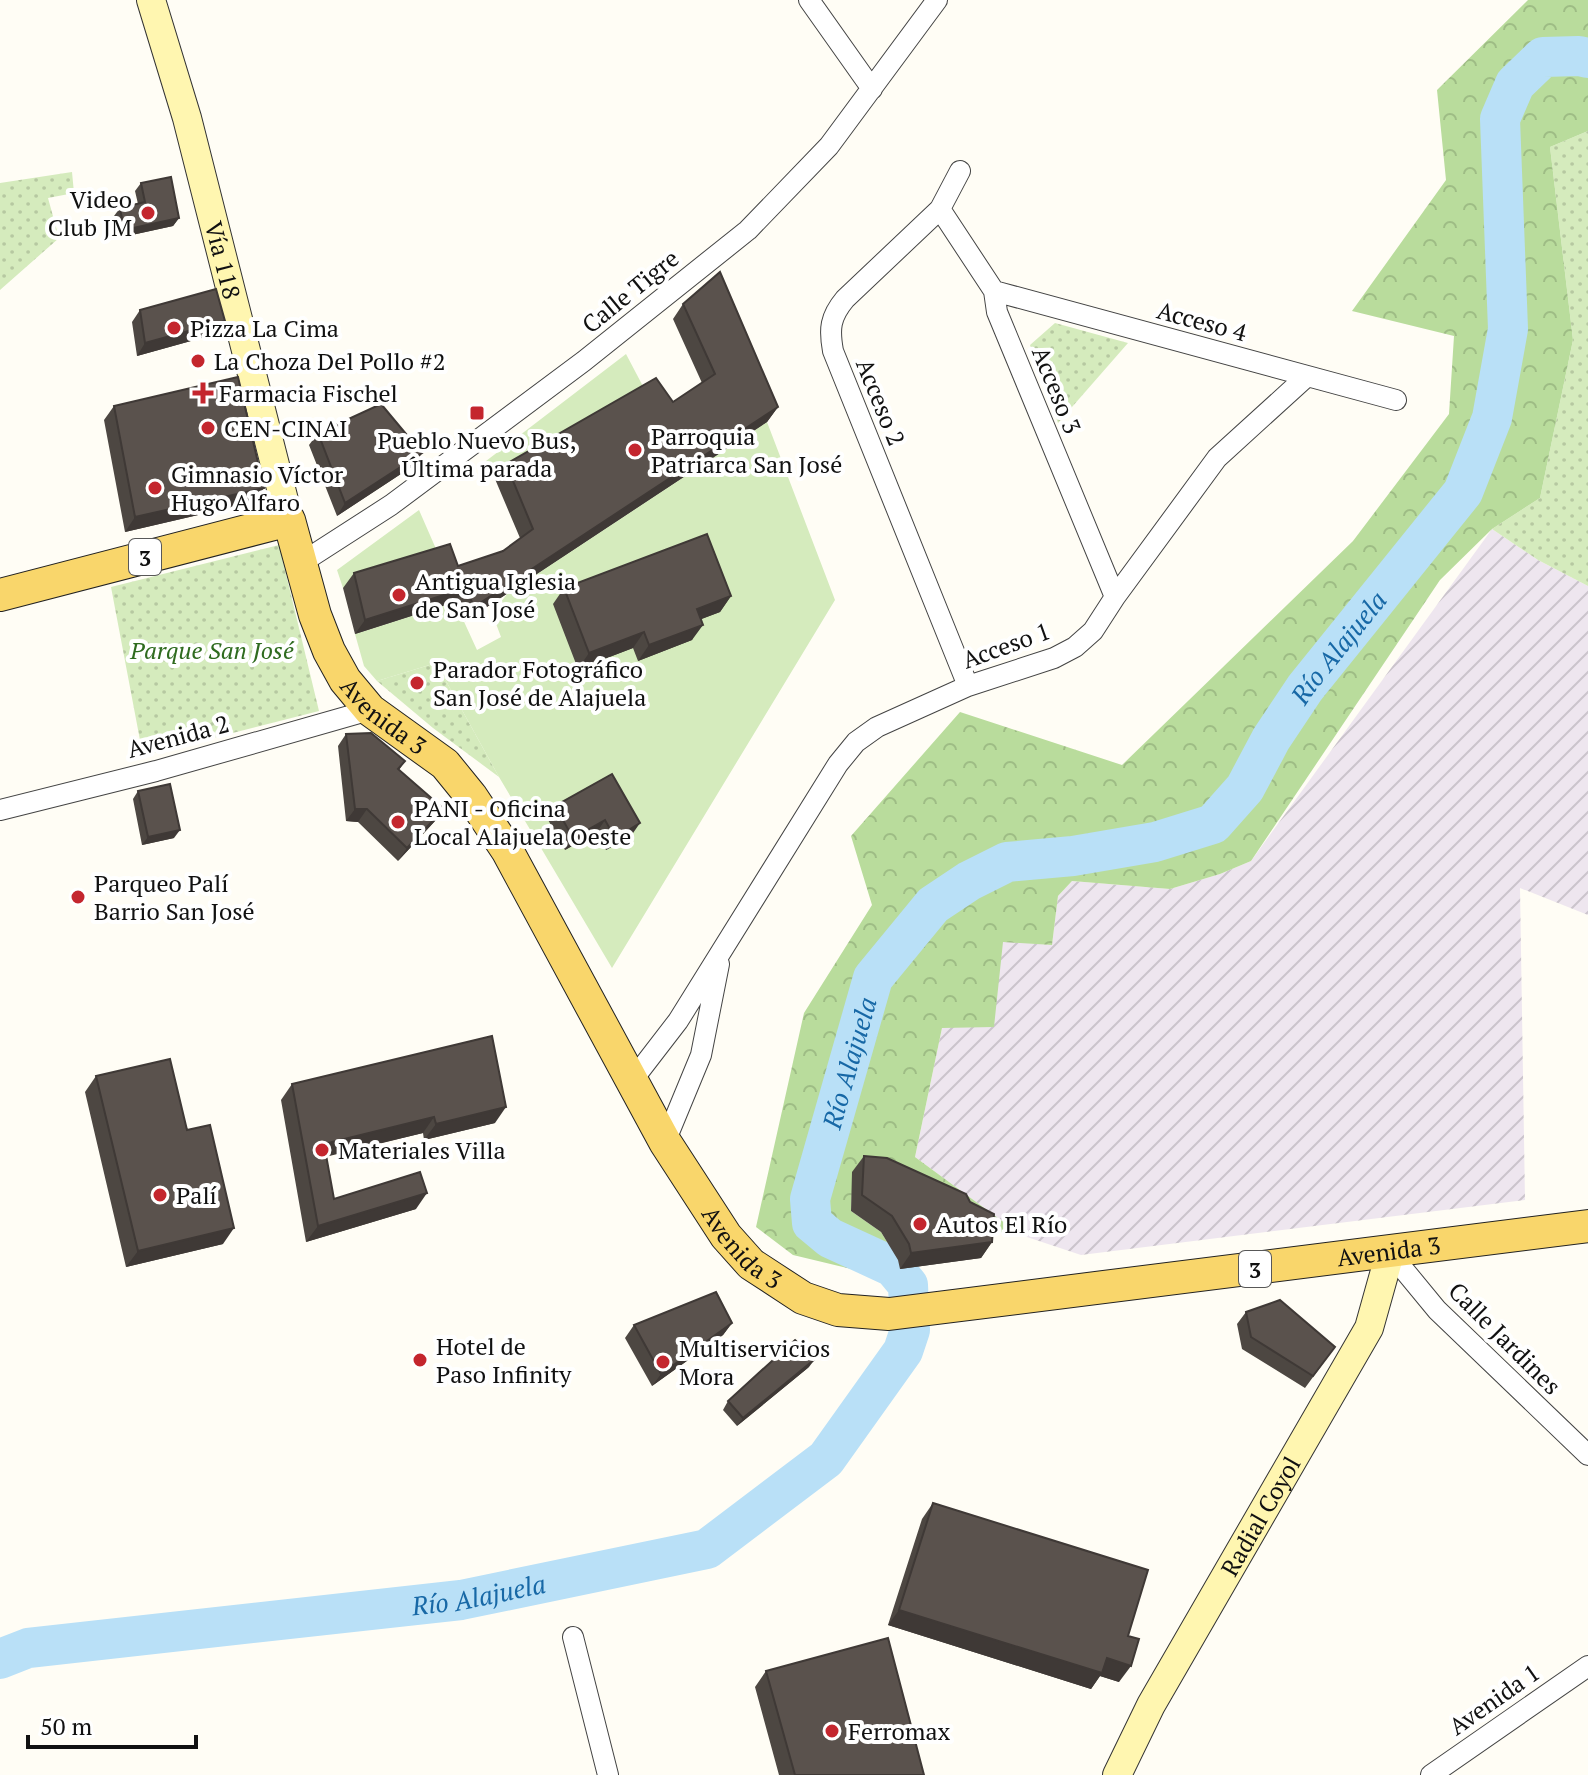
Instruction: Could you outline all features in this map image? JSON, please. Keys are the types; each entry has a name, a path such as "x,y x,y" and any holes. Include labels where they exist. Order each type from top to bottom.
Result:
{"main road":[{"name":"Avenida 3","path":"289,520 315,615 345,680 370,710 445,764 471,796 507,850 665,1142 726,1236 751,1264 803,1298 838,1310 889,1314 922,1311 1588,1226"},
{"name":"3","path":"0,595 289,520"}],"street":[{"name":"Vía 118","path":"151,0 187,118 289,520"},
{"path":"809,0 872,89"},
{"name":"Calle Tigre","path":"301,563 404,496 584,361 748,230 829,146 937,0"},
{"name":"Acceso 2","path":"960,171 940,209 845,299 833,314 829,331 833,351 968,686"},
{"name":"Acceso 3","path":"940,209 994,291 997,312 1115,597"},
{"name":"Acceso 4","path":"994,291 1396,400"},
{"name":"Acceso 1","path":"631,1082 678,1021 838,764 856,742 877,727 968,686 1054,658 1075,647 1093,631 1217,458 1306,377"},
{"name":"Avenida 2","path":"0,810 156,771 370,710"},
{"name":"Acceso 1","path":"665,1142 701,1055 722,948"},
{"name":"Calle Jardines","path":"1390,1253 1437,1310 1588,1455"},
{"name":"Radial Coyol","path":"1117,1775 1151,1705 1369,1328 1390,1253"},
{"path":"573,1637 608,1775"},
{"name":"Avenida 1","path":"1431,1775 1588,1666"}],"shaded area":[{"path":"1492,529 1538,560 1588,586 1588,915 1520,888 1525,1200 1081,1255 1021,1235 915,1157 942,1028 1003,941 1052,945 1058,896 1072,881 1170,889 1251,861"}],"green space":[{"path":"1528,0 1588,0 1588,131 1550,147 1573,340 1540,498 1492,529 1440,580 1251,861 1170,889 1072,881 1058,896 1052,945 1003,942 994,1027 942,1028 915,1157 1021,1235 983,1230 853,1172 851,1211 881,1232 918,1285 793,1255 756,1227 804,1013 872,905 851,836 960,712 1122,765 1353,541 1449,414 1454,336 1352,311 1446,180 1437,90"},
{"path":"1588,131 1588,586 1538,560 1492,529 1540,498 1573,340 1550,147"},
{"path":"72,172 74,193 48,198 59,238 0,290 0,183"},
{"path":"1055,323 1128,343 1058,423 1030,345"},
{"path":"626,354 646,392 495,479 486,461"},
{"path":"767,422 835,600 612,968 499,777 436,663 377,681 364,666 355,634 455,602 477,650 501,637 492,613 508,593"},
{"path":"419,510 440,558 343,588 337,570"},
{"name":"Parque San José","path":"279,545 319,711 143,756 111,587"},
{"path":"436,663 499,777 377,681"}],"building":[{"name":"Video Club JM","path":"171,177 179,218 124,230 120,208 145,202 141,183"},
{"name":"Parroquia Patriarca San José","path":"720,272 778,407 474,607 466,588 365,620 354,573 450,544 458,566 503,551 533,529 506,464 656,378 673,402 715,374 683,304"},
{"name":"Pizza La Cima","path":"216,289 225,321 145,343 140,310"},
{"path":"238,377 264,488 135,517 114,406"},
{"path":"381,404 422,453 345,503 318,433"},
{"path":"707,534 731,596 697,609 703,625 649,645 644,632 589,653 564,588"},
{"path":"371,733 405,761 398,769 444,809 407,848 367,809 355,809 346,734"},
{"path":"612,774 640,823 615,838 605,820 573,838 555,806"},
{"path":"170,784 180,830 148,837 138,791"},
{"name":"Materiales Villa","path":"492,1036 506,1107 436,1124 434,1117 324,1144 334,1199 420,1172 427,1193 318,1226 292,1084"},
{"name":"Palí","path":"170,1059 187,1130 210,1125 234,1228 138,1251 96,1076"},
{"name":"Autos El Río","path":"864,1156 887,1158 966,1194 970,1202 994,1214 992,1242 911,1253 892,1216 862,1195"},
{"name":"Multiservicios Mora","path":"716,1292 732,1323 661,1374 634,1325"},
{"path":"1280,1300 1335,1347 1313,1376 1251,1337 1246,1312"},
{"path":"795,1340 815,1359 743,1418 728,1401"},
{"path":"933,1503 1148,1570 1128,1636 1139,1639 1131,1666 1107,1658 1102,1673 899,1610"},
{"name":"Ferromax","path":"888,1638 924,1775 795,1775 766,1671"}],"waterway":[{"name":"Río Alajuela","path":"0,1659 28,1648 461,1600 707,1549 826,1459 903,1351 910,1330 908,1285 893,1267 830,1238 812,1223 810,1199 873,978 933,905 969,881 1007,862 1073,856 1155,842 1213,824 1245,788 1271,739 1305,688 1463,492 1492,418 1508,329 1500,119 1515,84 1543,57 1588,58"}],"place":[{"name":"Video Club JM","path":"148,213"},
{"name":"Pizza La Cima","path":"174,328"},
{"name":"La Choza Del Pollo #2","path":"198,361"},
{"name":"Farmacia Fischel","path":"203,393"},
{"name":"Pueblo Nuevo Bus, Última parada","path":"477,413"},
{"name":"CEN-CINAI","path":"208,428"},
{"name":"Parroquia Patriarca San José","path":"635,450"},
{"name":"Gimnasio Víctor Hugo Alfaro","path":"155,488"},
{"name":"Antigua Iglesia de San José","path":"399,595"},
{"name":"Parador Fotográfico San José de Alajuela","path":"417,683"},
{"name":"PANI - Oficina Local Alajuela Oeste","path":"398,822"},
{"name":"Parqueo Palí Barrio San José","path":"78,897"},
{"name":"Materiales Villa","path":"322,1150"},
{"name":"Palí","path":"160,1195"},
{"name":"Autos El Río","path":"920,1224"},
{"name":"Hotel de Paso Infinity","path":"420,1360"},
{"name":"Multiservicios Mora","path":"663,1362"},
{"name":"Ferromax","path":"832,1731"}]}
